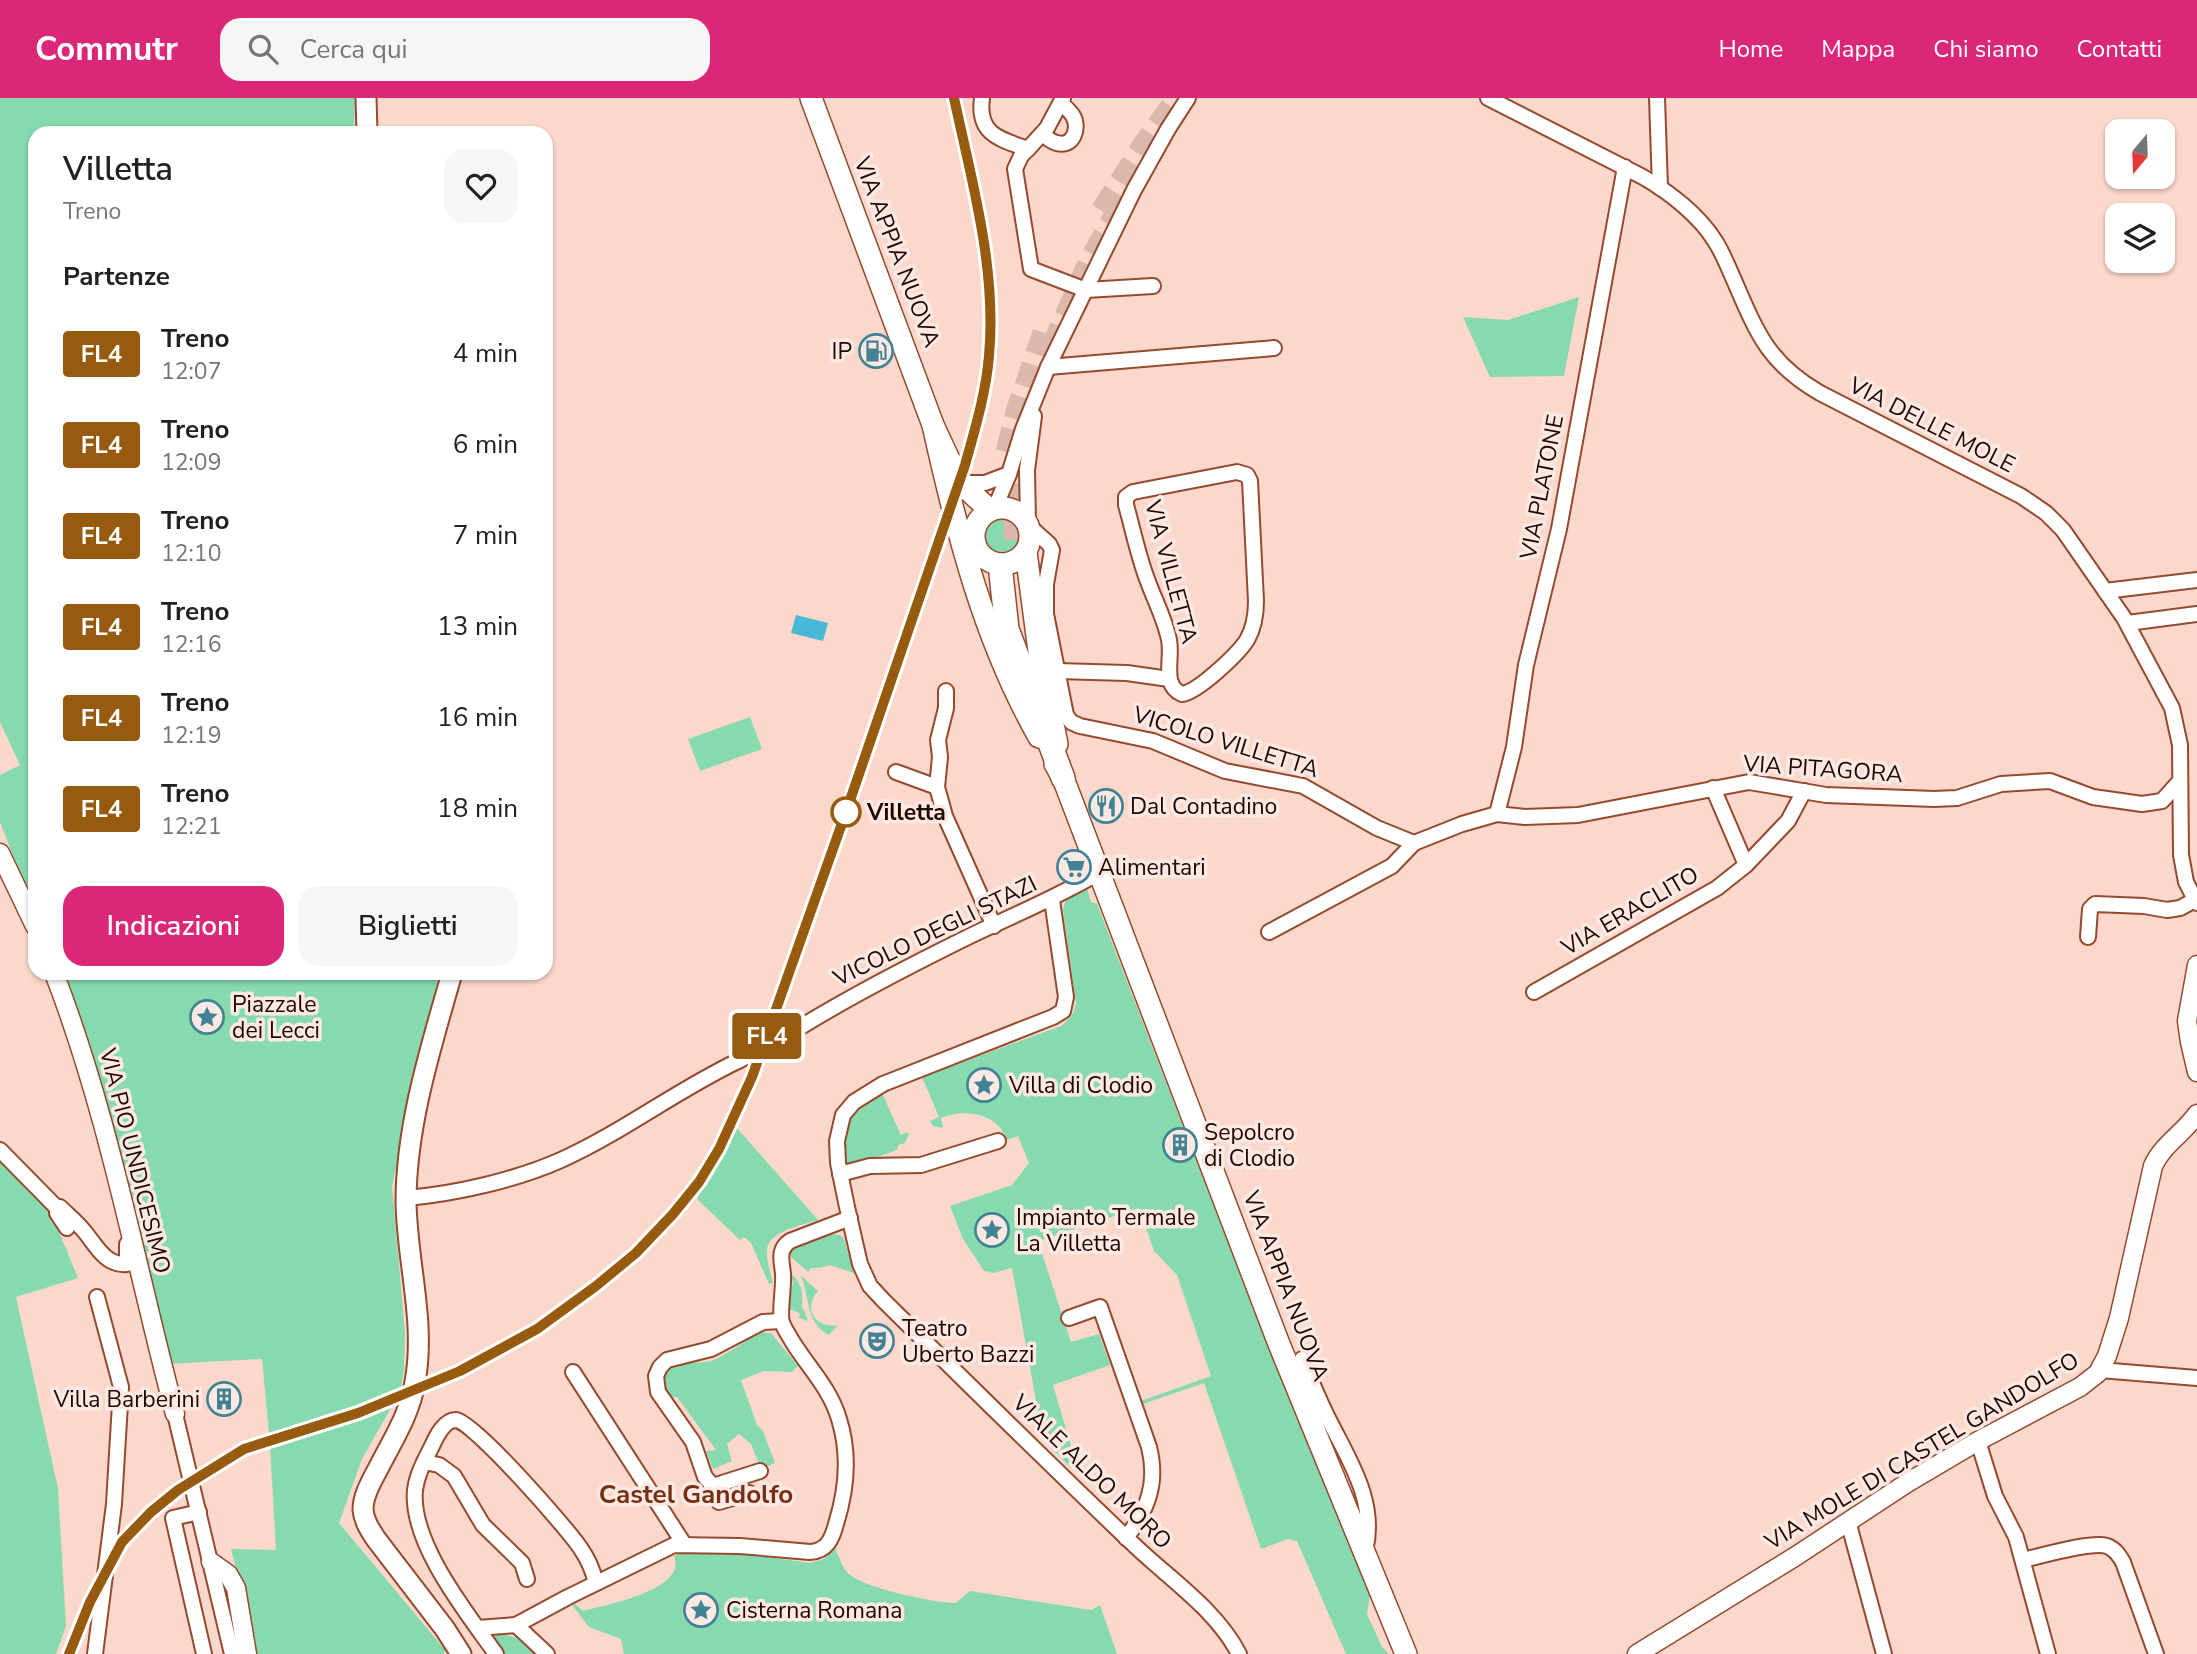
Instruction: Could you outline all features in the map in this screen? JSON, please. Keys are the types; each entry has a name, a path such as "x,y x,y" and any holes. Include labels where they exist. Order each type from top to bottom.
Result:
{"highway":[{"path":"1008,574 1007,629 1063,778"}],"main road":[{"path":"366,98 367,126"},
{"name":"VIA APPIA NUOVA","path":"811,98 933,425 960,483 992,509"},
{"name":"VIA APPIA NUOVA","path":"933,425 978,601 1031,722 1063,778 1279,1344 1406,1654"},
{"path":"957,522 979,551 997,564 1020,558 1032,539 1014,510 992,509 978,521 974,529 979,551 993,639"},
{"name":"VIA APPIA NUOVA","path":"1032,539 1040,659 1063,778"},
{"path":"450,980 415,1118 409,1153 406,1198 418,1320 416,1376 410,1405 371,1482 363,1511 367,1525 376,1539 459,1653"}],"street":[{"path":"982,98 981,113 987,128 998,137 1028,149"},
{"path":"992,509 1009,474 1023,429 1048,367 1140,178 1188,98"},
{"name":"VIA DELLE MOLE","path":"1488,98 1625,167 1660,188 1710,234 1724,256 1760,338 1789,372 1820,393 2034,504 2063,530 2128,623 2175,716 2180,745 2181,855 2186,882 2196,902"},
{"path":"1657,98 1660,188"},
{"path":"1042,134 1054,143 1061,144 1070,141 1075,134 1076,126 1072,115 1062,100 1042,134 1021,156 1015,169 1031,269 1086,290 1153,286"},
{"name":"VIA PLATONE","path":"1497,814 1514,747 1526,665 1559,529 1625,167"},
{"path":"1048,367 1274,348"},
{"name":"VICOLO VILLETTA","path":"1036,400 1027,470 1032,539 1052,552 1046,584 1045,614 1066,715 1074,724 1153,741 1226,771 1303,786 1377,828 1414,843"},
{"name":"VIA VILLETTA","path":"1237,472 1245,474 1250,481 1256,601 1249,635 1235,654 1192,691 1185,694 1177,691 1171,686 1169,679 1171,656 1168,633 1146,578 1126,497 1133,492 1237,472"},
{"path":"960,483 985,483 1009,474"},
{"path":"2105,592 2197,580"},
{"path":"2128,623 2197,614"},
{"name":"VIA VILLETTA","path":"1057,671 1127,673 1169,679"},
{"path":"946,691 946,708 938,740 940,757 937,787 945,816 994,926"},
{"path":"896,772 937,787"},
{"name":"VIA PITAGORA","path":"1414,843 1462,824 1497,814 1525,817 1578,815 1757,782 1850,797 1947,799 2001,784 2050,781 2098,798 2150,804 2165,798 2179,782"},
{"path":"1713,788 1746,865"},
{"name":"VIA ERACLITO","path":"1534,992 1724,884 1788,821 1804,791"},
{"path":"1269,932 1392,866 1414,843"},
{"path":"0,853 28,911"},
{"name":"VICOLO DEGLI STAZI","path":"406,1198 465,1188 561,1160 791,1033 841,1002 1052,900 1100,872"},
{"name":"VIALE ALDO MORO","path":"1052,900 1066,997 1063,1011 894,1079 854,1102 844,1115 838,1133 837,1154 860,1264 877,1294 1126,1538 1213,1618 1228,1635 1239,1654"},
{"path":"2088,937 2090,909 2095,904 2168,910 2196,902"},
{"path":"2197,965 2188,1026 2197,1072"},
{"name":"VIA PIO UNDICESIMO","path":"57,980 75,1027 104,1130 175,1414"},
{"name":"VIA MOLE DI CASTEL GANDOLFO","path":"1637,1654 1796,1556 1847,1521 1978,1441 2080,1387 2101,1370 2119,1318 2153,1166 2162,1150 2186,1129 2197,1114"},
{"path":"840,1174 870,1166 921,1165 998,1141"},
{"path":"0,1150 57,1208 60,1207 83,1229 102,1255 122,1265 128,1262 129,1232"},
{"path":"57,1208 57,1213 67,1228"},
{"path":"478,1628 516,1625 668,1547 684,1544 765,1547 810,1552 822,1550 833,1536 846,1488 842,1433 829,1394 781,1321 784,1294 780,1256 783,1246 793,1239 850,1218"},
{"path":"95,1654 114,1504 121,1387 97,1297"},
{"path":"1069,1318 1100,1307 1149,1447 1153,1469 1151,1493 1143,1513 1126,1538"},
{"path":"749,1493 719,1502 713,1486 705,1477 693,1442 658,1392 656,1381 660,1367 672,1357 716,1347 758,1324 781,1321"},
{"path":"1302,1359 1360,1482 1370,1527 1364,1552"},
{"path":"2101,1370 2197,1378"},
{"path":"573,1372 684,1544"},
{"path":"175,1414 232,1654"},
{"path":"496,1654 468,1617 421,1529 415,1494 424,1462 448,1423 457,1420 466,1424 484,1440 574,1539 586,1556 596,1583"},
{"path":"1978,1441 1995,1496 2012,1526 2048,1654"},
{"path":"424,1462 439,1465 454,1476 483,1525 522,1563 527,1579"},
{"path":"713,1486 760,1471"},
{"path":"199,1511 173,1518 204,1654"},
{"path":"1847,1521 1884,1654"},
{"path":"2023,1560 2097,1545 2115,1551 2123,1562 2156,1654"},
{"path":"211,1562 228,1574 236,1588 247,1654"},
{"path":"516,1625 547,1654"}],"green space":[{"path":"0,98 355,98 354,126 28,126 28,896 0,822 0,775 20,765 0,722"},
{"path":"1579,297 1564,376 1490,377 1463,317 1508,320"},
{"path":"1002,518 1015,523 1020,536 1015,549 1002,554 989,549 984,536 989,523"},
{"path":"750,717 762,749 700,771 688,739"},
{"path":"1087,888 1091,902 1097,904 1277,1370 1370,1595 1367,1614 1382,1647 1389,1654 1346,1654 1297,1541 1288,1539 1261,1549 1204,1383 1143,1404 1141,1401 1211,1376 1177,1275 1154,1251 1139,1208 1038,1241 1071,1342 1099,1334 1110,1365 1053,1385 1076,1463 1071,1468 1043,1440 1012,1268 993,1273 984,1271 963,1239 950,1206 1012,1185 1029,1163 1018,1136 1007,1140 996,1124 979,1115 950,1115 941,1118 943,1128 933,1126 930,1121 939,1117 922,1077 1061,1026 1069,1019 1076,1003 1063,910 1066,899"},
{"path":"60,980 437,980 433,1009 418,1054 392,1187 405,1332 404,1371 400,1392 362,1459 339,1523 446,1651 443,1654 251,1654 240,1584 231,1549 276,1550 262,1359 166,1364 103,1090"},
{"path":"882,1093 901,1135 907,1132 909,1134 905,1143 898,1145 897,1150 846,1168 843,1143 848,1123 861,1106"},
{"path":"735,1126 818,1220 780,1233 769,1243 767,1258 773,1283 769,1284 751,1243 744,1237 740,1240 697,1199"},
{"path":"0,1159 47,1203 78,1278 16,1297 58,1489 66,1626 56,1654 0,1654"},
{"path":"831,1234 840,1235 844,1239 854,1273 830,1265 811,1268 808,1272 790,1256 789,1251"},
{"path":"790,1273 800,1285 802,1309 808,1321 799,1318 800,1313 788,1309 793,1282"},
{"path":"800,1275 818,1291 811,1304 814,1316 823,1324 838,1325 829,1335 815,1323 812,1316"},
{"path":"759,1332 771,1333 798,1366 792,1372 764,1371 741,1380 757,1425 763,1431 775,1463 761,1469 751,1444 739,1434 727,1444 732,1461 713,1469 706,1451 716,1450 677,1397 668,1398 664,1388 665,1376 674,1366 716,1359"},
{"path":"835,1548 846,1571 856,1579 916,1597 956,1603 970,1591 1091,1610 1100,1605 1117,1654 624,1654 621,1639 589,1627 572,1605 575,1604 583,1611 625,1600 657,1587 669,1578 675,1568 674,1556 679,1554 745,1554 810,1563 824,1559"},
{"path":"499,1633 521,1639 537,1654 503,1654 494,1642 494,1637"}],"water":[{"path":"796,615 828,623 823,641 791,633"}],"tunnel":[{"path":"1102,211 1178,98"},
{"path":"1052,348 1090,261 1124,200"},
{"path":"1007,452 1018,409 1047,324"},
{"path":"1016,574 1016,504 1025,434"}],"railway":[{"path":"595,1286 650,1238 687,1198 714,1158 734,1118 752,1077 846,812 965,465 985,384 991,323 981,226 954,98"}],"train":[{"name":"FL4","path":"69,1654 90,1602 122,1542 151,1512 178,1490 244,1449 358,1413 460,1371 537,1329 636,1253 699,1182 719,1149 752,1077 846,812 965,465 981,409 989,356 990,306 985,248 954,98"}],"place":[{"name":"IP","path":"876,351"},
{"name":"Dal Contadino","path":"1106,806"},
{"name":"Villetta","path":"846,812"},
{"name":"Alimentari","path":"1074,867"},
{"name":"Piazzale dei Lecci","path":"207,1017"},
{"name":"Villa di Clodio","path":"984,1085"},
{"name":"Sepolcro di Clodio","path":"1180,1145"},
{"name":"Impianto Termale La Villetta","path":"992,1230"},
{"name":"Teatro Uberto Bazzi","path":"877,1341"},
{"name":"Villa Barberini","path":"224,1399"},
{"name":"Cisterna Romana","path":"701,1610"}],"district":[{"name":"Castel Gandolfo","path":"696,1494"}]}
